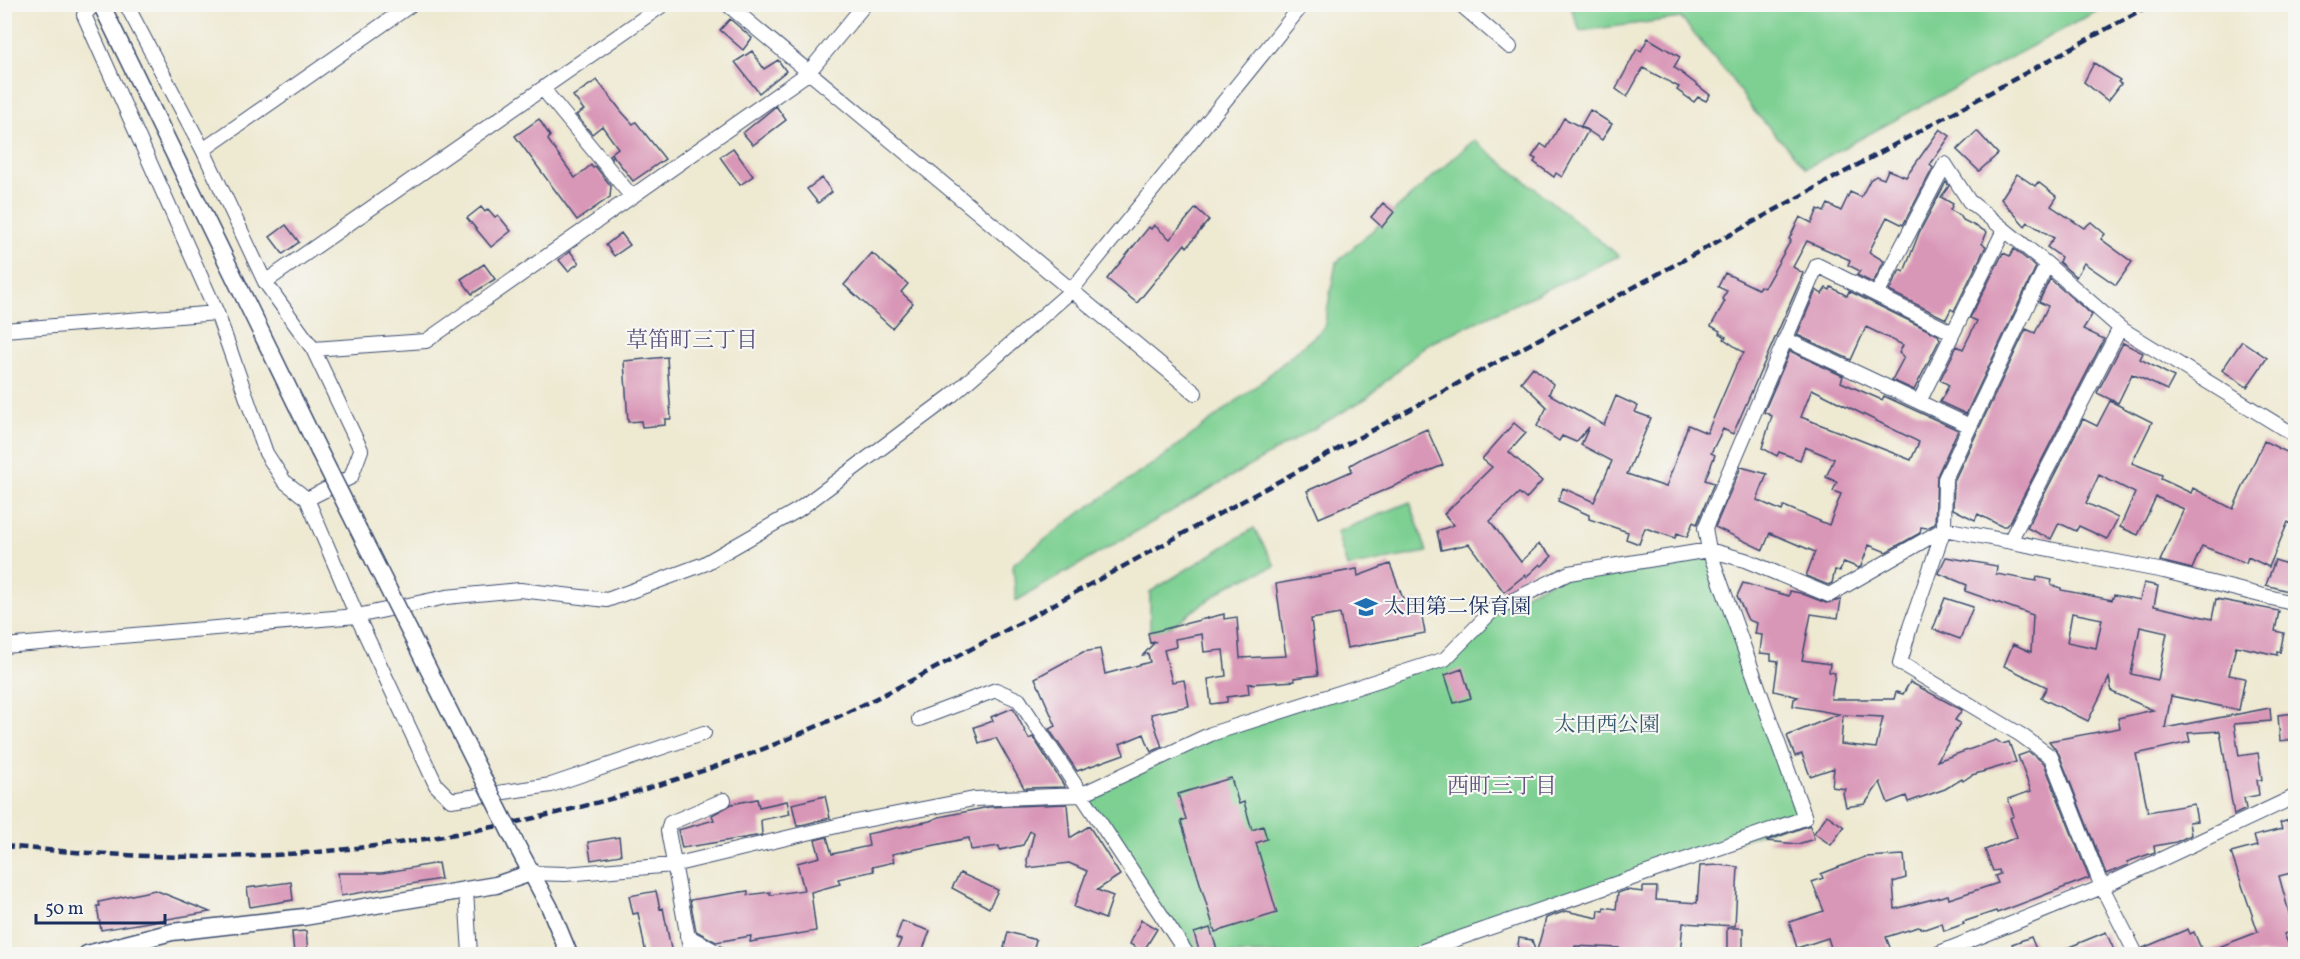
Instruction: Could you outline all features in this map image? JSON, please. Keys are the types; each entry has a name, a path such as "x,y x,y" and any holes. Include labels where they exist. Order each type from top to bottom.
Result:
{"street":[{"path":"94,4 84,15 217,313 266,453 284,481 307,499 357,616 436,785 451,800 551,785 704,733"},
{"path":"101,4 319,451 550,908 569,954"},
{"path":"126,4 203,150 265,282 313,349 361,450 351,477 307,499"},
{"path":"203,150 412,4"},
{"path":"265,282 664,4"},
{"path":"727,4 1070,292 1195,393"},
{"path":"313,349 426,341 808,73 865,4"},
{"path":"4,646 357,616 446,597 520,590 607,600 704,564 798,510 951,396 1070,292 1303,4"},
{"path":"1460,4 1510,47"},
{"path":"543,89 632,197"},
{"path":"1877,294 1945,164 1969,201 2047,264 2120,328 2295,436"},
{"path":"1919,402 2004,230"},
{"path":"2047,264 1945,478 1944,529 1900,663 2021,735 2051,757 2102,887 2136,954"},
{"path":"1414,954 1805,818 1709,550 1705,528 1817,265 1953,333"},
{"path":"4,330 217,313"},
{"path":"2010,541 2120,328"},
{"path":"1785,339 1970,426"},
{"path":"87,954 172,932 304,917 466,891 496,885 531,873 565,874 673,865 845,824 974,799 1080,795 1211,734 1445,660 1493,610 1569,573 1709,550 1745,560 1829,594 1944,529 2164,571 2295,604"},
{"path":"919,719 996,690 1018,700 1187,954"},
{"path":"1937,954 2102,887 2295,796"},
{"path":"690,954 668,831 670,823 724,800"},
{"path":"466,891 470,954"},
{"path":"687,936 720,954"}],"green space":[{"path":"1574,4 1815,4 1834,8 1892,4 2108,5 1806,168 1753,110 1730,77 1681,18 1580,31 1572,10"},
{"path":"1474,140 1619,256 1426,345 1367,398 1016,601 1013,564 1081,512 1163,457 1256,386 1324,328 1336,263"},
{"path":"1410,502 1427,552 1347,567 1337,532"},
{"path":"1254,528 1275,566 1231,584 1150,641 1150,592"},
{"name":"太田西公園","path":"1709,550 1805,818 1414,954 1187,954 1080,795 1211,734 1445,660 1493,610 1569,573"}],"building":[{"path":"730,19 752,38 743,50 720,30"},
{"path":"1648,38 1680,57 1674,67 1710,95 1706,101 1698,97 1694,102 1677,90 1679,87 1643,68 1627,97 1616,89 1637,49 1641,51"},
{"path":"752,51 764,69 778,60 786,71 759,93 735,62"},
{"path":"2094,63 2120,80 2118,82 2121,84 2108,101 2084,82"},
{"path":"597,80 633,124 636,122 665,159 633,181 612,154 612,159 609,155 618,148 602,126 592,134 576,115 584,110 573,96"},
{"path":"776,106 786,120 753,145 743,133"},
{"path":"1590,110 1612,124 1602,140 1581,126"},
{"path":"1564,118 1588,131 1562,177 1556,173 1554,177 1534,162 1536,159 1532,157 1541,144 1547,148"},
{"path":"539,119 550,136 548,140 575,178 591,165 593,168 595,166 611,186 610,197 577,220 515,136"},
{"path":"1940,129 1950,136 1930,165 1933,168 1903,225 1887,217 1869,252 1884,261 1873,283 1857,275 1860,271 1848,265 1850,260 1807,241 1793,267 1803,273 1800,281 1733,434 1723,429 1711,453 1715,455 1705,480 1714,483 1697,524 1693,522 1687,537 1677,533 1675,538 1645,528 1639,544 1626,539 1628,532 1589,519 1589,515 1558,501 1563,488 1594,502 1612,461 1581,445 1589,427 1576,442 1562,436 1559,441 1537,426 1547,407 1521,382 1533,367 1553,384 1549,394 1604,425 1616,396 1638,406 1635,412 1651,418 1627,474 1666,487 1688,425 1707,433 1737,363 1744,353 1724,339 1726,337 1719,333 1720,331 1711,326 1725,301 1722,299 1727,291 1718,287 1725,273 1758,289 1760,286 1764,288 1791,240 1789,239 1800,217 1812,223 1818,209 1824,212 1828,204 1841,211 1850,192 1861,197 1870,180 1876,176 1884,179 1888,170 1906,177"},
{"path":"1977,131 1998,154 1979,171 1957,150"},
{"path":"733,148 753,176 740,185 720,157"},
{"path":"2017,174 2035,186 2038,182 2057,197 2051,206 2084,228 2091,222 2105,234 2101,239 2132,262 2116,285 2084,263 2076,277 2059,262 2061,257 2047,247 2054,238 2028,222 2025,226 2001,199"},
{"path":"822,178 832,192 818,203 807,189"},
{"path":"1946,182 1949,186 1941,197 1953,204 1950,210 1960,215 1963,220 1987,232 1982,244 1986,246 1954,311 1951,309 1946,319 1889,291 1900,270 1904,272 1919,233"},
{"path":"1383,203 1394,212 1382,227 1371,217"},
{"path":"481,207 485,212 488,209 495,217 498,215 511,231 491,247 467,218"},
{"path":"1196,208 1209,220 1187,247 1185,244 1137,303 1107,279 1149,227 1151,229 1154,225 1170,239"},
{"path":"286,225 299,242 283,254 270,237"},
{"path":"621,233 630,245 614,256 606,245"},
{"path":"2014,249 2036,267 1966,414 1940,402 1949,385 1940,380 1957,346 1963,349 1977,321 1970,318 2003,253 2010,256"},
{"path":"570,251 579,263 568,271 559,260"},
{"path":"872,253 908,284 901,292 913,303 892,328 844,285"},
{"path":"484,264 495,279 472,294 461,279"},
{"path":"2050,279 2092,315 2083,329 2104,339 2011,520 2006,526 2001,526 1978,514 1975,520 1953,509 1954,481 2026,329 2035,333 2048,306 2039,302"},
{"path":"1831,287 1847,296 1849,291 1938,335 1940,339 1914,390 1892,380 1904,357 1899,353 1903,345 1866,327 1851,360 1797,335 1816,290 1822,294 1826,288 1830,290"},
{"path":"2242,341 2267,358 2247,387 2222,370"},
{"path":"2123,343 2143,353 2140,359 2174,377 2167,390 2132,374 2118,403 2097,393"},
{"path":"1790,351 1843,376 1841,382 1882,400 1884,396 1958,430 1937,476 1935,524 1927,528 1921,527 1920,533 1886,552 1869,545 1859,568 1844,562 1840,571 1835,570 1832,583 1828,585 1806,576 1815,552 1770,533 1763,550 1715,527 1741,467 1767,474 1757,500 1782,511 1784,506 1829,525 1841,494 1833,491 1837,482 1826,477 1834,459 1805,447 1800,460 1779,452 1777,456 1762,448 1772,416 1764,412","holes":["1812,389 1919,442 1911,460 1801,417"]},
{"path":"667,357 671,419 665,419 665,425 642,427 641,421 628,422 624,361"},
{"path":"2110,401 2152,422 2132,463 2162,475 2161,479 2191,493 2193,488 2233,509 2264,441 2295,456 2295,526 2288,522 2269,567 2248,557 2246,563 2202,546 2192,569 2160,561 2184,509 2156,497 2138,535 2120,527 2135,493 2099,475 2086,503 2118,518 2107,539 2079,526 2076,531 2059,523 2051,539 2027,528 2083,419 2097,426"},
{"path":"1514,423 1526,433 1509,452 1542,481 1526,499 1519,493 1490,521 1521,562 1539,544 1552,556 1542,566 1540,564 1504,592 1469,544 1441,550 1437,531 1454,525 1444,514 1492,467 1482,459"},
{"path":"1427,429 1443,465 1319,518 1307,491 1352,471 1350,465 1364,457"},
{"path":"1946,557 1997,566 1996,574 2036,581 2037,577 2052,580 2051,585 2061,590 2112,600 2114,595 2140,600 2144,583 2158,586 2154,606 2212,619 2216,599 2279,611 2275,631 2284,633 2280,652 2277,651 2277,655 2236,646 2229,675 2245,678 2239,710 2171,696 2165,728 2270,708 2271,721 2234,724 2239,756 2258,753 2262,780 2257,780 2259,795 2244,798 2246,809 2234,815 2220,731 2188,733 2190,742 2136,754 2148,812 2194,804 2197,821 2189,822 2191,835 2176,842 2154,846 2155,852 2127,862 2128,865 2106,874 2059,754 2049,741 2120,728 2118,718 2153,710 2112,692 2109,678 2088,721 2041,698 2047,687 2004,666 2013,644 2031,652 2033,615 1965,591 1967,585 1938,573","holes":["2072,613 2102,619 2096,648 2067,642","2140,627 2167,633 2158,680 2131,674"]},
{"path":"2275,560 2295,567 2295,593 2266,585"},
{"path":"1390,564 1405,604 1419,601 1425,633 1347,648 1340,614 1311,619 1318,675 1294,678 1295,681 1248,684 1249,694 1227,697 1227,702 1211,704 1208,679 1226,676 1223,650 1204,652 1202,634 1175,639 1176,647 1164,650 1172,682 1184,680 1189,706 1151,714 1162,747 1151,752 1144,734 1120,744 1124,754 1077,771 1049,729 1056,726 1035,678 1083,652 1100,649 1105,674 1150,662 1148,654 1143,655 1155,642 1150,643 1148,633 1224,614 1224,619 1237,617 1240,658 1286,656 1276,584 1357,569 1358,576"},
{"path":"1743,583 1789,596 1790,591 1800,593 1826,603 1841,600 1838,618 1811,614 1802,660 1830,664 1829,672 1835,673 1831,699 1894,699 1896,692 1903,694 1910,682 1962,710 1955,720 1960,723 1937,761 1996,740 2002,744 2009,742 2016,762 1972,775 1945,789 1908,802 1906,796 1888,803 1880,782 1865,804 1846,807 1843,793 1846,789 1832,787 1834,768 1810,776 1802,754 1795,756 1787,736 1839,714 1793,706 1794,699 1798,697 1774,691 1778,661 1771,660 1771,654 1760,653 1762,635 1755,634 1757,623 1748,620 1737,596","holes":["1843,715 1883,717 1876,748 1841,744"]},
{"path":"1945,598 1973,607 1960,639 1933,629"},
{"path":"1462,669 1471,698 1454,703 1445,675"},
{"path":"1013,708 1029,739 1033,737 1065,787 1024,788 996,738 979,743 974,727 993,721 991,717"},
{"path":"2295,713 2295,739 2280,741 2278,715"},
{"path":"2029,752 2044,763 2089,878 1997,913 1996,911 1963,922 1964,924 1944,931 1942,923 1925,929 1918,927 1886,937 1891,950 1877,954 1833,954 1828,938 1797,948 1789,922 1824,911 1812,882 1823,878 1821,874 1865,857 1904,855 1906,878 1893,882 1895,909 1948,895 1949,899 1998,883 1995,876 2000,874 1999,870 1993,871 1985,850 2017,837 2010,818 2014,816 2008,799 2031,791 2018,756"},
{"path":"1231,778 1239,804 1244,802 1252,830 1263,826 1267,839 1256,843 1277,913 1215,932 1181,821 1186,819 1178,794"},
{"path":"825,796 830,818 797,826 792,804"},
{"path":"757,799 759,807 787,801 790,814 761,820 762,835 682,848 678,830 714,820 712,815 732,804"},
{"path":"1067,804 1070,838 1089,826 1120,875 1097,890 1113,896 1105,919 1074,907 1087,871 1069,863 1028,868 1027,860 1034,833 1030,831 1023,845 1000,850 999,846 971,850 969,838 892,854 894,862 872,867 874,871 838,879 840,884 811,892 816,931 750,942 751,936 716,942 696,931 690,900 748,891 748,895 770,892 770,895 804,890 797,863 820,857 815,840 827,837 832,854 869,846 867,834 930,821 939,817 989,807"},
{"path":"1827,815 1844,827 1831,845 1814,833"},
{"path":"2292,819 2295,826 2295,872 2279,876 2294,931 2284,934 2293,954 2145,954 2143,948 2188,929 2190,934 2194,932 2203,953 2258,932 2231,853 2257,846 2254,836 2282,829 2280,823"},
{"path":"1810,825 1814,839 1798,844 1766,841"},
{"path":"619,837 621,855 591,860 588,842"},
{"path":"438,863 441,879 341,896 338,873 382,873"},
{"path":"1700,866 1738,867 1735,926 1683,923 1680,954 1618,954 1619,948 1575,946 1574,954 1536,954 1546,918 1566,911 1598,918 1599,910 1603,911 1604,907 1616,909 1618,893 1626,890 1643,892 1643,887 1657,887 1656,900 1697,903"},
{"path":"960,873 998,890 989,908 952,888"},
{"path":"291,882 293,900 250,907 247,888"},
{"path":"155,890 210,912 101,930 97,906 100,906 99,902"},
{"path":"656,891 660,909 663,908 672,954 646,954 638,913 633,914 629,896"},
{"path":"1141,920 1157,929 1143,952 1130,944"},
{"path":"902,921 930,931 921,954 895,954 901,940 896,938"},
{"path":"1210,928 1218,952 1200,954 1194,933"},
{"path":"1727,928 1743,928 1743,954 1727,954"},
{"path":"306,931 308,953 294,954 292,932"},
{"path":"1008,932 1036,940 1032,954 1004,948"},
{"path":"2106,932 2114,950 2103,954 2052,954"},
{"path":"2031,937 2038,954 2017,954 2012,944"},
{"path":"1519,938 1532,940 1536,954 1517,954"}],"railway":[{"path":"4,846 188,857 249,856 373,846 435,837 556,813 675,780 769,747 871,701 1003,632 2152,4"}],"place":[{"name":"太田第二保育園","path":"1366,607"}],"district":[{"name":"草笛町三丁目","path":"692,341"},
{"name":"西町三丁目","path":"1502,787"}]}
